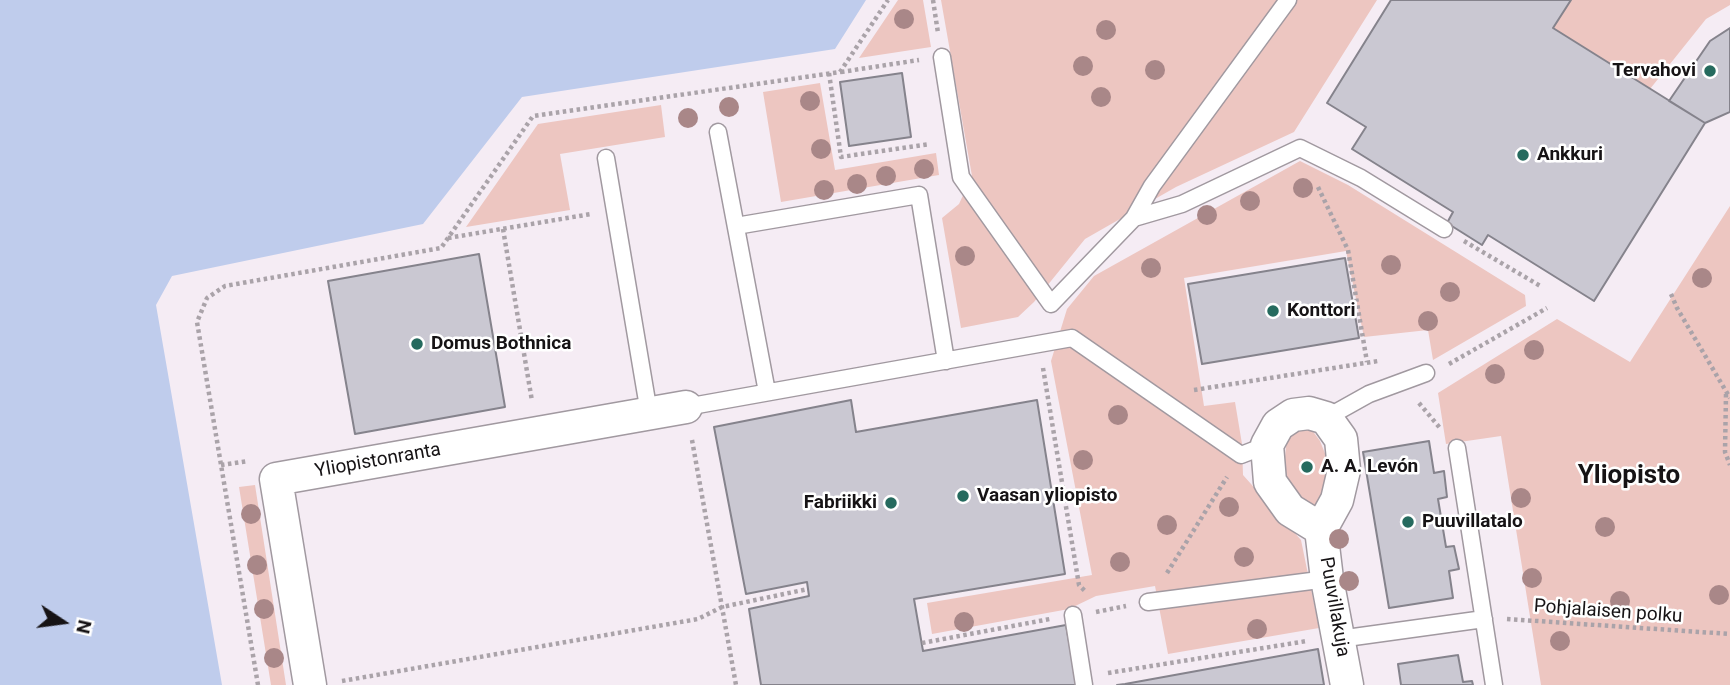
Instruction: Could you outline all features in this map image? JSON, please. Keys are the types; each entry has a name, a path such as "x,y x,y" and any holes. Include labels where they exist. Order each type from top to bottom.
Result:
{"street":[{"name":"Yliopistonranta","path":"322,684 276,479 686,407"},
{"path":"1254,450 1278,425 1293,415 1309,413 1325,418"},
{"name":"Puuvillakuja","path":"1325,418 1341,439 1344,470 1337,500 1321,529 1327,579 1347,685"},
{"name":"Puuvillakuja","path":"1254,450 1270,482 1290,510 1321,529"}],"lane":[{"path":"942,57 961,177 1051,304 1134,218 1152,186 1288,0"},
{"path":"718,132 767,392"},
{"path":"1134,218 1182,204 1300,148 1361,178 1444,229"},
{"path":"606,158 649,413"},
{"path":"736,226 919,195 946,361"},
{"path":"686,407 1072,338 1254,450"},
{"path":"1325,418 1369,394 1426,373"},
{"path":"1457,448 1494,685"},
{"path":"1149,602 1327,579"},
{"path":"1073,615 1084,681"},
{"path":"1339,639 1484,620"}],"path":[{"path":"840,72 888,0"},
{"path":"258,685 197,322 208,298 225,286 441,248 533,116 942,57 933,0"},
{"path":"829,73 841,157 955,140"},
{"path":"1300,148 1348,250 1367,362 1369,394"},
{"path":"447,238 615,211"},
{"path":"503,229 534,410"},
{"path":"1444,229 1542,287"},
{"path":"1671,293 1730,398"},
{"path":"1426,373 1436,372 1547,309"},
{"path":"1039,344 1079,585"},
{"path":"1214,387 1380,361"},
{"path":"1401,383 1457,448"},
{"path":"1726,391 1724,452 1730,465"},
{"path":"686,407 736,685"},
{"path":"1073,615 1149,602 1254,450"},
{"path":"322,684 698,619 722,607 808,589"},
{"name":"Pohjalaisen polku","path":"1484,620 1493,618 1730,634"},
{"path":"922,643 1032,623"},
{"path":"1084,681 1311,640 1339,639"}],"shaded area":[{"path":"898,0 923,0 931,47 859,58"},
{"path":"941,0 1377,0 1294,132 1176,187 1085,239 1034,302 1018,317 961,328 942,218 959,204 972,176"},
{"path":"1571,0 1730,0 1730,5 1706,19 1650,89 1553,28"},
{"path":"820,83 835,170 936,153 939,175 781,202 763,92"},
{"path":"661,105 665,137 560,154 570,210 466,227 538,124"},
{"path":"1300,161 1348,185 1525,295 1526,306 1433,360 1428,330 1364,337 1346,251 1184,278 1204,406 1235,402 1242,444 1243,475 1301,540 1319,628 1168,654 1155,586 1096,596 1069,609 932,634 927,603 1092,575 1051,361 1067,309 1094,276"},
{"path":"1730,206 1730,685 1541,685 1501,436 1446,444 1438,393 1557,319 1630,362"},
{"path":"1297,427 1312,430 1320,441 1330,466 1329,486 1315,507 1293,496 1284,467 1287,436"},
{"path":"255,485 286,685 271,685 239,487"}],"water":[{"path":"0,0 866,0 835,49 522,97 423,224 172,276 156,305 222,685 0,685"}],"building":[{"name":"Ankkuri","path":"1391,0 1571,0 1553,28 1705,123 1594,301 1488,235 1482,245 1447,223 1453,212 1352,149 1366,127 1327,103"},
{"name":"Tervahovi","path":"1730,28 1730,112 1705,123 1669,101 1710,41"},
{"path":"902,73 911,137 849,146 840,82"},
{"name":"Domus Bothnica","path":"479,254 505,407 355,434 328,281"},
{"name":"Konttori","path":"1345,258 1359,338 1202,364 1188,284"},
{"name":"Fabriikki","path":"851,400 856,432 1037,400 1065,574 914,599 923,651 1066,625 1077,685 761,685 749,609 809,596 807,582 746,594 714,427"},
{"name":"Puuvillatalo","path":"1429,441 1434,473 1444,471 1447,497 1438,499 1446,547 1454,546 1459,569 1449,571 1453,598 1389,608 1363,452"},
{"path":"1318,649 1324,685 1117,685 1125,684"},
{"path":"1458,655 1463,682 1472,681 1473,685 1401,685 1398,664"}],"place":[{"name":"Tervahovi","path":"1710,71"},
{"name":"Ankkuri","path":"1523,155"},
{"name":"Konttori","path":"1273,311"},
{"name":"Domus Bothnica","path":"417,344"},
{"name":"A. A. Levón","path":"1307,467"},
{"name":"Vaasan yliopisto","path":"963,496"},
{"name":"Fabriikki","path":"891,503"},
{"name":"Puuvillatalo","path":"1408,522"}],"district":[{"name":"Yliopisto","path":"1629,476"}]}
